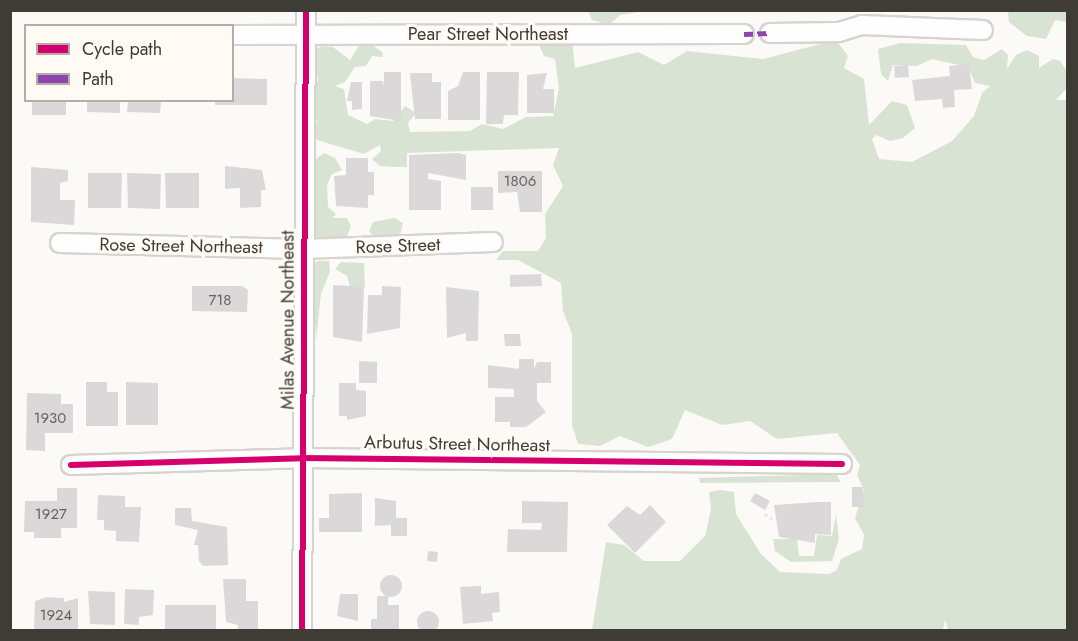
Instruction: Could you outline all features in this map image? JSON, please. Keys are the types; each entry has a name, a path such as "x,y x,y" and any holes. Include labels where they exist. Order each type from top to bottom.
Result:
{"street":[{"name":"Milas Avenue Northeast","path":"302,630 306,10"},
{"path":"770,33 838,32 862,18 983,30"},
{"name":"Pear Street Northeast","path":"234,35 744,34"},
{"name":"Rose Street","path":"303,249 493,242"},
{"name":"Rose Street Northeast","path":"60,243 303,249"},
{"name":"Arbutus Street Northeast","path":"71,465 302,458 842,464"}],"path":[{"path":"765,514 774,520"}],"green space":[{"path":"588,10 645,11 620,15 609,25 592,20"},
{"path":"1008,11 1067,11 1067,22 1055,20 1046,39 1027,36 1009,22"},
{"path":"536,38 572,39 575,68 638,52 664,65 687,51 763,59 836,40 848,56 844,68 864,79 869,125 892,101 907,105 915,128 903,138 890,141 876,135 872,139 879,159 912,162 952,141 974,116 982,93 990,86 975,83 968,67 932,59 917,66 893,65 888,81 881,74 878,49 900,43 966,45 973,57 984,60 1002,49 1008,55 1007,69 1016,55 1027,50 1039,56 1039,68 1053,59 1060,61 1068,73 1067,88 1056,100 1068,100 1067,630 948,630 945,619 943,630 592,630 606,542 624,545 644,561 680,561 705,536 711,509 709,492 721,490 734,492 736,514 761,554 780,572 829,574 837,570 841,559 862,549 864,535 855,518 864,490 857,475 860,465 837,433 777,439 750,421 722,425 685,410 672,439 648,447 620,436 600,446 578,444 572,425 572,334 563,311 561,283 518,260 496,260 503,251 538,251 546,238 545,214 563,186 553,165 559,148 407,153 407,167 393,167 380,166 372,159 381,151 380,145 364,154 317,140 312,134 317,121 311,109 311,91 318,80 313,50 322,46 333,47 350,60 360,44 371,44 382,52 383,57 372,56 366,66 355,67 345,82 335,86 344,89 348,115 367,124 375,119 393,121 405,106 416,113 408,123 410,132 470,131 482,124 503,129 526,117 553,116 559,89 555,59 544,56"},
{"path":"324,153 335,158 342,170 332,174 327,185 328,207 336,214 332,218 347,218 351,226 345,241 308,245 308,165"},
{"path":"394,218 403,223 399,239 377,241 369,231 373,222"},
{"path":"317,261 329,261 330,272 321,294 316,341 312,267"},
{"path":"341,262 364,263 365,287 350,287 347,276 335,269"},
{"path":"836,474 841,482 700,483 699,478"},
{"path":"836,514 839,539 832,561 791,562 775,551 773,539 797,539 799,556 814,556 817,535 832,536"}],"building":[{"path":"969,64 972,89 954,90 955,107 943,108 942,99 915,101 912,80 950,76 949,66"},
{"path":"908,65 909,77 895,78 894,66"},
{"path":"384,72 401,72 401,121 370,116 370,81 383,81 384,86"},
{"path":"463,72 480,72 480,120 448,120 448,91 458,86"},
{"path":"487,72 519,72 518,115 504,115 503,124 486,124"},
{"path":"410,73 432,73 432,82 441,82 441,119 415,119"},
{"path":"547,73 543,89 554,89 554,113 527,113 527,75"},
{"path":"234,78 267,79 267,105 215,105 215,102 234,102"},
{"path":"351,82 362,82 362,109 352,110 352,101 347,101"},
{"path":"32,102 66,102 66,115 32,115"},
{"path":"87,102 120,102 120,113 87,112"},
{"path":"128,102 161,102 160,113 127,112"},
{"path":"459,153 466,155 466,180 428,173 428,179 441,181 441,210 409,210 409,155"},
{"path":"346,158 368,158 368,172 374,172 374,195 368,195 368,208 336,206 334,176 346,175"},
{"path":"225,166 262,170 266,190 261,190 261,207 240,208 240,188 225,189"},
{"path":"31,167 68,170 68,181 60,183 60,200 75,200 74,225 31,222"},
{"path":"498,171 542,171 542,212 520,212 517,192 498,193"},
{"path":"88,173 122,173 121,208 88,208"},
{"path":"127,173 161,174 160,209 128,208"},
{"path":"165,173 199,173 199,208 166,208"},
{"path":"471,187 493,187 493,210 471,210"},
{"path":"541,274 542,286 510,287 510,275"},
{"path":"333,285 364,287 362,342 333,337"},
{"path":"192,286 242,286 248,290 247,312 192,311"},
{"path":"382,286 401,287 400,328 367,334 368,295 382,295"},
{"path":"446,287 479,291 478,341 466,341 466,333 447,338"},
{"path":"504,334 520,334 521,346 505,346"},
{"path":"519,359 534,359 534,369 537,362 551,362 551,383 537,383 537,401 546,412 526,427 510,427 510,422 495,422 495,397 514,397 514,389 488,388 488,365 519,369"},
{"path":"359,361 377,362 377,383 359,383"},
{"path":"86,382 107,382 107,392 118,392 118,426 86,426"},
{"path":"126,382 158,383 158,425 126,425"},
{"path":"339,383 356,383 356,390 366,391 366,416 347,420 347,416 339,416"},
{"path":"27,393 61,394 61,404 73,404 73,433 45,433 45,451 26,450"},
{"path":"852,487 863,487 864,507 852,507"},
{"path":"57,488 77,488 77,528 61,528 61,538 34,538 34,532 24,532 25,501 57,501"},
{"path":"362,493 362,532 319,532 319,518 329,518 329,494"},
{"path":"755,493 770,501 765,510 750,501"},
{"path":"98,495 125,496 125,507 141,507 139,542 116,541 116,531 104,530 104,520 97,520"},
{"path":"375,498 396,501 396,518 407,518 407,536 391,536 391,525 375,526"},
{"path":"522,501 568,502 567,552 507,552 508,529 541,530 542,523 522,523"},
{"path":"831,502 831,535 815,534 815,543 779,537 774,505"},
{"path":"650,505 666,522 635,553 607,525 627,506 640,515"},
{"path":"175,508 191,508 192,521 227,527 228,565 203,566 199,561 198,545 194,545 198,530 175,525"},
{"path":"428,551 438,552 437,562 427,561"},
{"path":"387,575 395,575 402,582 402,590 395,597 387,597 380,590 380,582"},
{"path":"223,579 246,579 246,601 258,601 258,629 238,630 238,625 226,622"},
{"path":"481,586 481,594 499,592 500,612 492,613 493,621 463,624 460,587"},
{"path":"125,589 154,590 153,615 139,617 139,625 124,624"},
{"path":"88,591 115,592 115,625 90,624"},
{"path":"340,594 358,594 358,621 337,616"},
{"path":"377,596 388,596 388,605 399,605 399,630 371,630 371,619 377,619"},
{"path":"47,597 64,598 64,602 78,598 78,630 34,630 35,601"},
{"path":"165,605 216,605 216,630 165,630"},
{"path":"428,611 436,614 439,622 436,630 428,633 420,630 417,622 420,614"}],"marked path":[{"path":"744,34 770,33"}],"cycle path":[{"path":"302,630 306,10"},
{"path":"71,465 302,458 842,464"}]}
